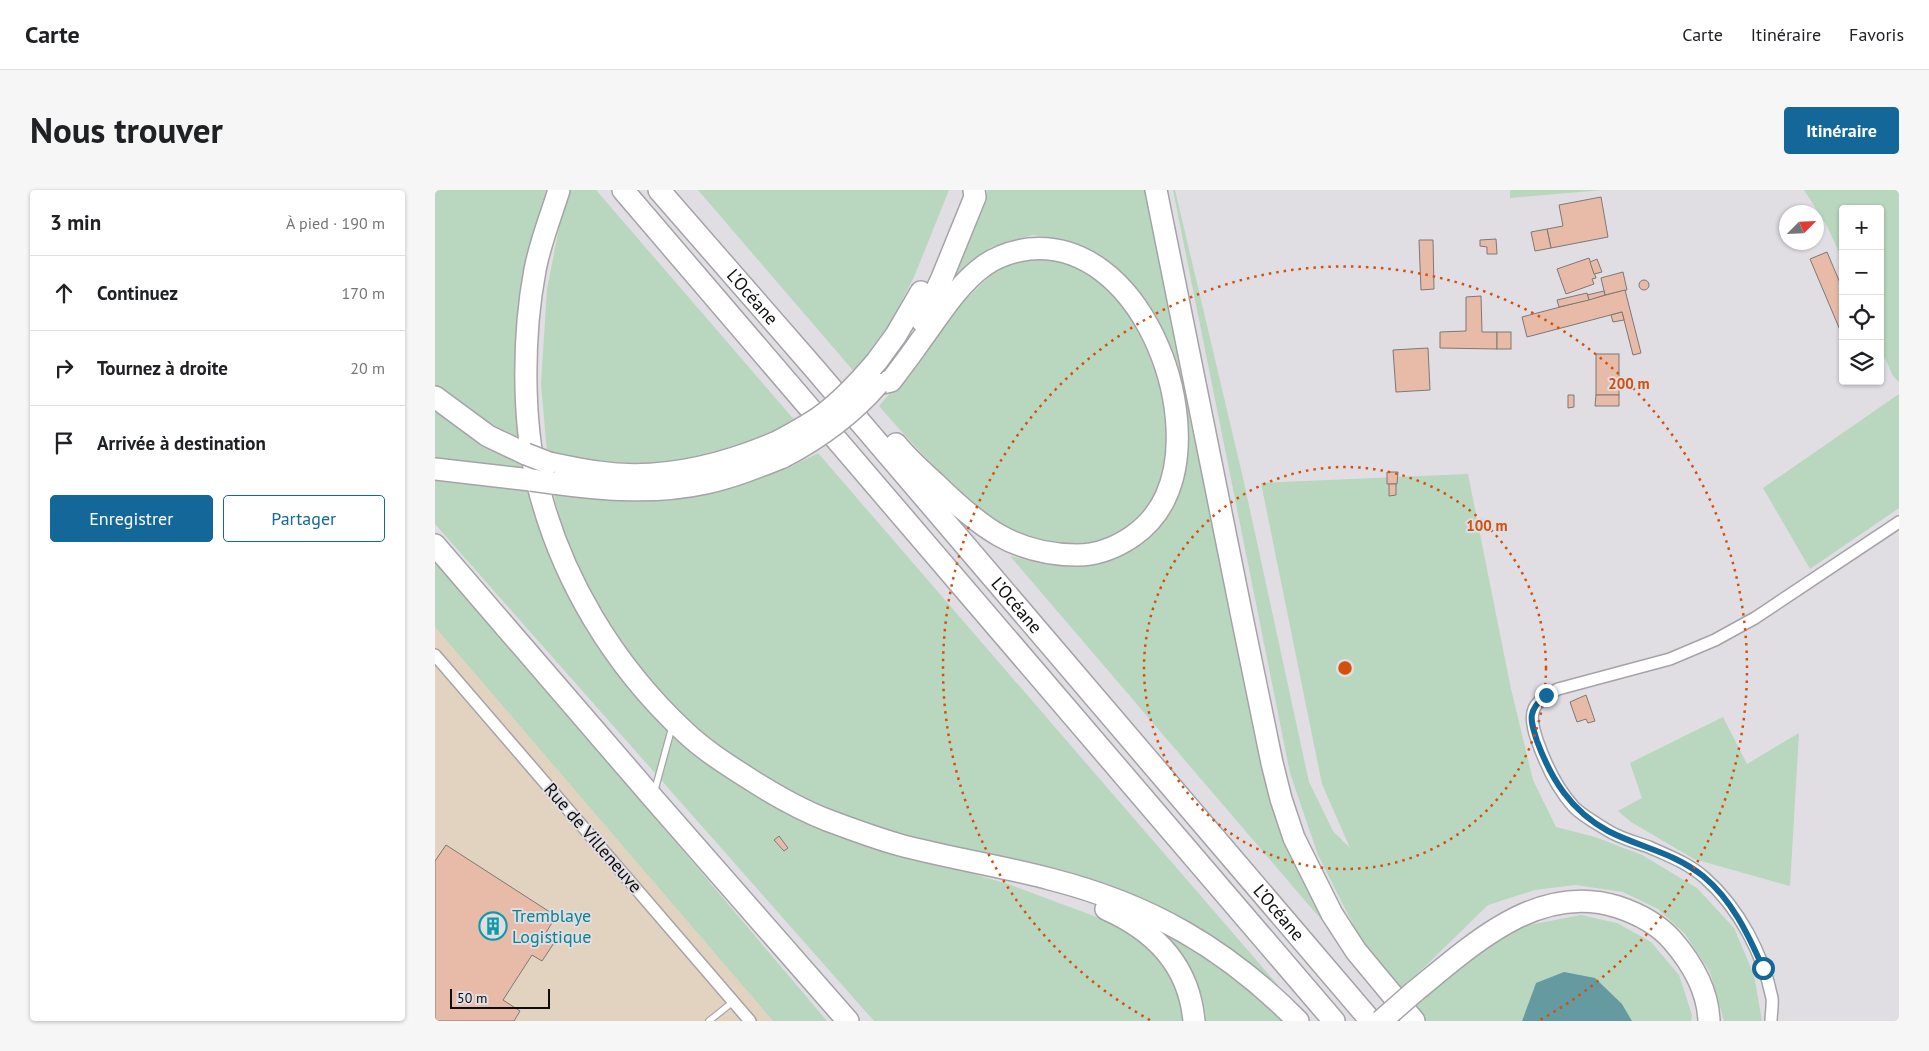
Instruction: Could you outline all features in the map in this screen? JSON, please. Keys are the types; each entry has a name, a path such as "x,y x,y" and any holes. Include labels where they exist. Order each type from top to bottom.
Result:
{"highway":[{"name":"L’Océane","path":"623,190 1334,1021"},
{"name":"L’Océane","path":"659,190 814,368 1371,1021"},
{"path":"883,375 896,335 914,306 969,190"},
{"path":"883,375 929,308 975,197 973,190"},
{"path":"1156,190 1241,617 1281,799 1294,838 1332,914 1356,951 1414,1021"},
{"path":"559,191 535,268 528,328 526,384 529,431 536,479 548,519 565,563 584,603 628,670 687,734 720,760 785,801 823,818 900,845 1081,888 1166,921 1219,952 1270,993 1298,1021"},
{"path":"436,469 531,480 551,473 599,472 642,474 685,470 716,464 749,453 780,449 809,424 829,410 856,386 883,375 973,274 987,263 1022,250 1042,248 1079,257 1096,266 1115,281 1145,320 1163,360 1172,393 1178,439 1176,462 1166,497 1153,517 1138,532 1128,540 1108,549 1095,553 1066,555 1053,555 1031,550 1004,539 964,510 904,454 871,415 814,368"},
{"path":"435,397 488,436 525,454 551,473"},
{"path":"435,545 848,1021"},
{"path":"1024,873 1032,881 1081,898 1115,913 1157,940 1172,957 1182,975 1193,1007 1194,1021"},
{"path":"1381,1021 1492,931 1520,915 1549,904 1578,901 1608,904 1638,914 1662,929 1682,952 1698,976 1709,1007 1709,1021"},
{"path":"779,942 840,1021"},
{"path":"779,942 855,1021"}],"street":[{"path":"1771,1021 1772,1000 1763,968 1736,912 1705,878 1685,862 1608,831 1573,806 1557,784 1544,760 1531,716 1535,704 1546,695 1558,689 1670,659 1715,640 1755,618 1899,522"},
{"name":"Rue de Villeneuve","path":"435,655 750,1021"}],"lane":[{"path":"653,798 674,720"},
{"path":"709,1021 734,1001"}],"shaded area":[{"path":"435,627 773,1021 435,1021"}],"green space":[{"path":"435,190 552,190 523,443 493,430 435,388"},
{"path":"569,190 596,190 797,423 774,436 668,466 586,464 547,452 541,384 547,289 565,198"},
{"path":"698,190 949,190 914,277 873,357 857,375"},
{"path":"988,190 1148,190 1235,623 1259,753 1282,829 1309,893 1349,952 1010,556 1041,564 1094,565 1128,551 1154,534 1173,509 1182,487 1187,463 1186,429 1136,290 1109,262 1067,240 1033,235 991,247 952,279"},
{"path":"1173,190 1175,190 1243,478 1309,782 1333,831 1350,848 1322,784 1261,483 1468,474 1511,689 1533,780 1556,827 1595,837 1642,855 1697,888 1734,928 1754,975 1762,1021 1724,1021 1710,972 1685,934 1658,909 1623,892 1575,885 1535,890 1488,905 1401,990 1365,948 1318,855 1290,773"},
{"path":"1510,190 1603,190 1510,198"},
{"path":"1804,190 1899,190 1899,382 1893,376 1884,356 1884,205 1839,205 1839,252 1824,221 1824,205 1814,205"},
{"path":"1037,256 1077,266 1098,280 1123,304 1134,321 1147,351 1160,386 1168,417 1168,443 1165,460 1159,484 1151,501 1126,527 1105,539 1083,545 1051,544 1009,529 997,522 936,468 879,406 955,309 997,270"},
{"path":"1899,394 1899,508 1810,569 1763,488"},
{"path":"435,407 527,461 530,473 435,462"},
{"path":"818,453 1289,998 1245,958 1190,924 830,816 705,741 611,637 567,547 553,492 601,497 669,500 752,480 788,468"},
{"path":"435,477 533,490 541,520 682,738 897,852 1008,884 1118,925 1159,955 1174,976 1185,1021 874,1021 435,524"},
{"path":"435,558 827,1021 773,1021 435,627"},
{"path":"1723,717 1747,764 1799,733 1790,886 1694,859 1631,822 1618,811 1642,798 1630,763"},
{"path":"1581,915 1617,923 1651,942 1679,975 1692,1015 1691,1021 1632,1021 1622,1004 1536,983 1522,1021 1423,1021 1412,1007 1478,954 1524,926"},
{"path":"1150,922 1253,991 1283,1021 1206,1021 1204,1006 1195,979 1179,955"}],"water":[{"path":"1564,972 1595,978 1622,1004 1632,1021 1522,1021 1536,983"}],"building":[{"path":"1601,197 1608,237 1551,248 1547,229 1563,226 1559,205"},
{"path":"1547,229 1551,248 1535,251 1531,232"},
{"path":"1496,239 1497,254 1487,254 1487,247 1480,246 1480,240"},
{"path":"1419,240 1433,240 1434,289 1421,290"},
{"path":"1827,252 1839,280 1839,328 1810,259"},
{"path":"1589,258 1596,278 1592,279 1594,284 1566,294 1557,269"},
{"path":"1597,259 1602,272 1594,274 1590,262"},
{"path":"1623,272 1627,290 1605,295 1601,278"},
{"path":"1642,280 1646,280 1649,285 1648,289 1642,290 1639,287 1639,283"},
{"path":"1625,290 1641,353 1633,355 1622,312 1527,337 1522,317"},
{"path":"1604,291 1605,295 1589,300 1587,295"},
{"path":"1587,293 1589,300 1559,307 1557,300"},
{"path":"1481,296 1482,332 1497,332 1497,349 1440,348 1440,332 1466,331 1466,297"},
{"path":"1622,312 1624,320 1613,322 1611,315"},
{"path":"1497,332 1511,332 1511,349 1497,349"},
{"path":"1428,348 1430,390 1396,392 1393,350"},
{"path":"1596,354 1619,354 1619,395 1596,395"},
{"path":"1568,395 1574,395 1574,407 1568,408"},
{"path":"1596,395 1619,395 1619,406 1595,406"},
{"path":"1387,472 1398,472 1397,484 1387,484"},
{"path":"1389,484 1396,484 1396,495 1389,496"},
{"path":"1586,695 1595,721 1588,723 1586,719 1577,722 1570,702"},
{"path":"779,836 788,848 784,851 774,840"},
{"name":"Tremblaye Logistique","path":"446,845 556,916 544,936 554,943 542,961 532,955 503,1000 520,1011 514,1021 438,1021 435,1019 435,861"}],"place":[{"name":"Tremblaye Logistique","path":"493,926"}],"route":[{"path":"1546,695 1535,704 1531,716 1533,727 1544,760 1557,784 1573,806 1608,831 1685,862 1705,878 1736,912 1763,968"}]}
